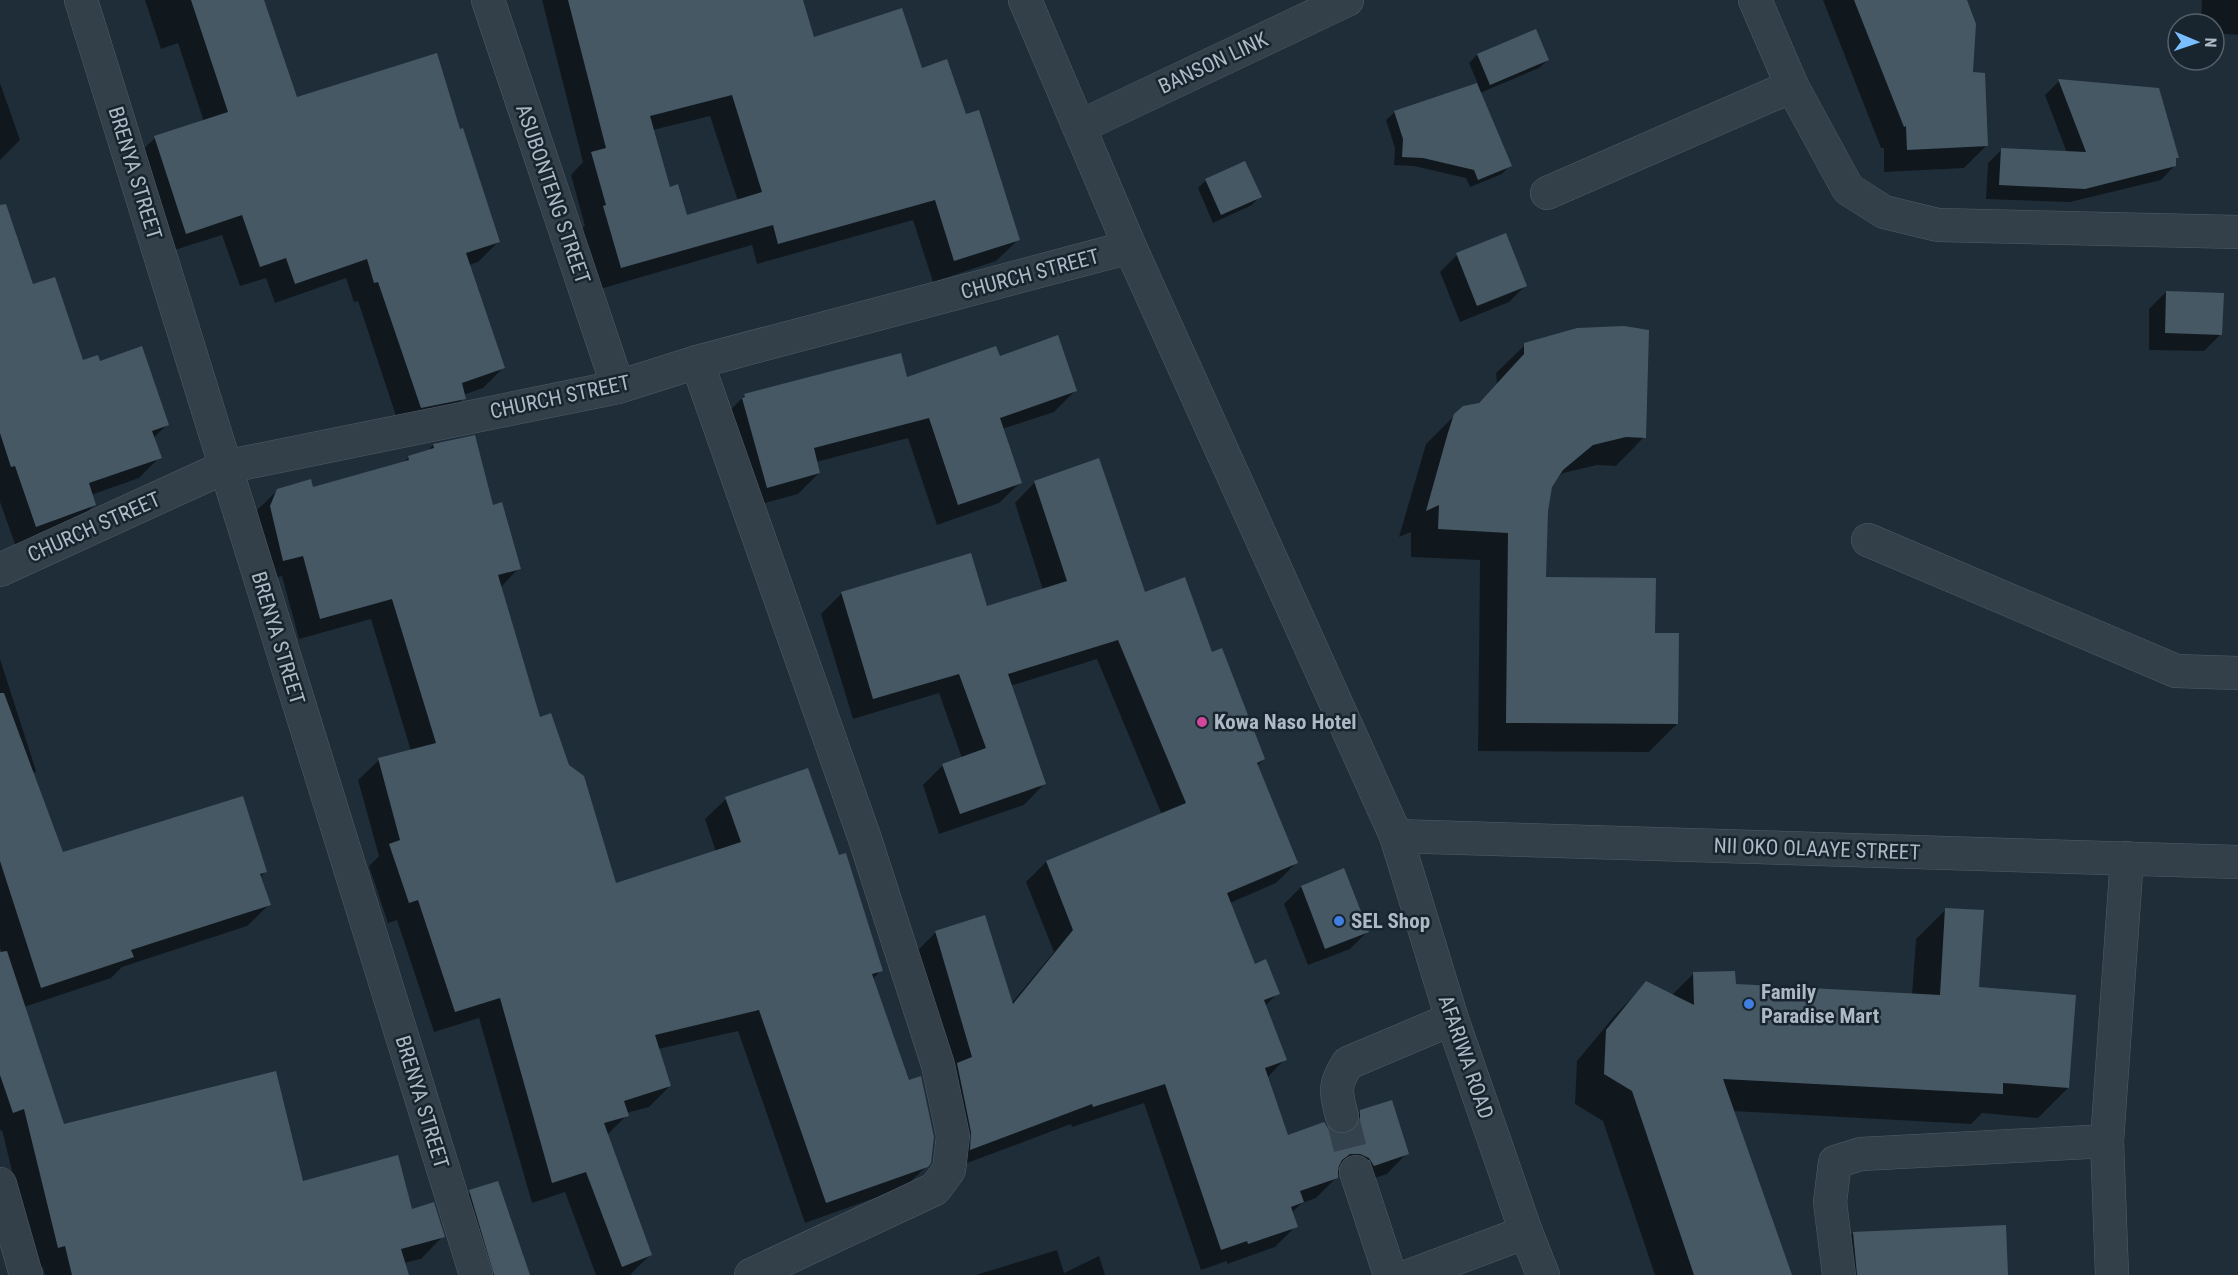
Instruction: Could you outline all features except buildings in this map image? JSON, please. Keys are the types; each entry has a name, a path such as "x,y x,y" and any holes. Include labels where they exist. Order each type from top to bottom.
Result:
{"street":[{"name":"BRENYA STREET","path":"81,0 476,1275"},
{"name":"ASUBONTENG STREET","path":"488,0 618,387"},
{"name":"AFARIWA ROAD","path":"1025,0 1130,247 1396,836 1452,1019 1543,1275"},
{"name":"BANSON LINK","path":"1079,127 1347,0"},
{"path":"1755,0 1792,86 1848,189 1884,212 1938,225 2238,232"},
{"path":"1547,193 1792,86"},
{"name":"CHURCH STREET","path":"0,570 225,467 618,387 697,362 1130,247"},
{"path":"697,362 865,839 938,1065 953,1136 949,1170 935,1189 751,1275"},
{"path":"1868,540 2176,671 2238,673"},
{"name":"NII OKO OLAAYE STREET","path":"1396,836 2238,862"},
{"path":"2112,1275 2107,1141 2127,858"},
{"path":"1342,1116 1336,1095 1339,1077 1348,1063 1452,1019"},
{"path":"1839,1275 1830,1202 1835,1162 1861,1154 2107,1141"},
{"path":"1356,1172 1390,1275"},
{"path":"0,1184 26,1275"},
{"path":"1412,1275 1526,1232"}],"tunnel":[{"path":"1342,1116 1356,1172"}],"place":[{"name":"Kowa Naso Hotel","path":"1202,722"},
{"name":"SEL Shop","path":"1339,921"},
{"name":"Family Paradise Mart","path":"1749,1004"}]}
